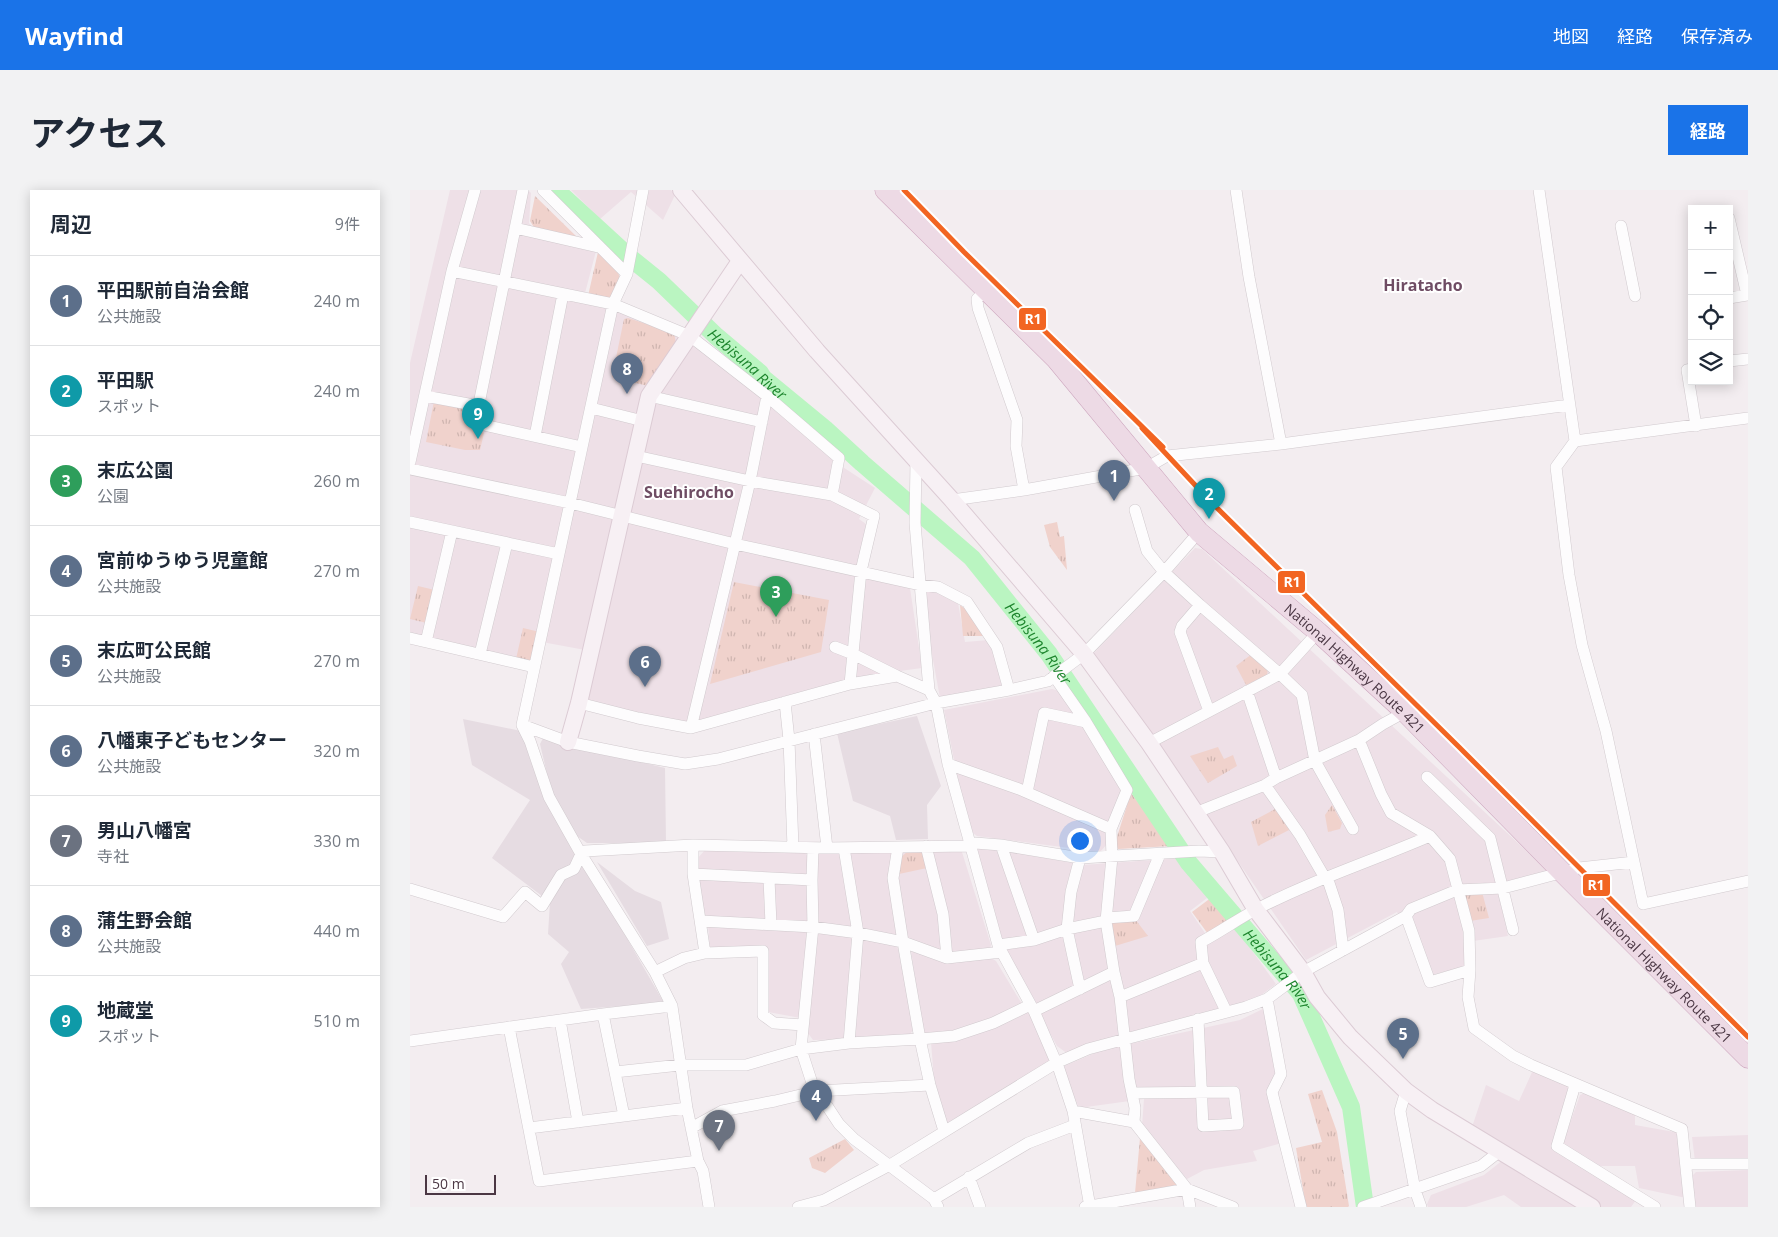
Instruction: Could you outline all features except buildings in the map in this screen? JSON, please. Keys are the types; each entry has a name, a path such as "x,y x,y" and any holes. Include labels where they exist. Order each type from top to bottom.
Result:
{"highway":[{"name":"National Highway Route 421","path":"884,190 948,254 987,289 1056,359 1200,532 1318,632 1405,712 1748,1058"}],"street":[{"path":"410,462 452,271 475,190"},
{"path":"522,190 475,423 582,447"},
{"path":"542,190 627,274"},
{"path":"643,190 627,274 613,304 522,725 530,741 549,797 581,854 655,972 672,1006 687,1108 698,1161 703,1171 709,1207"},
{"path":"681,190 817,351 952,500 1078,659 1149,743 1222,852 1256,910 1303,972 1317,997 1350,1037 1406,1091 1432,1110 1592,1207"},
{"path":"1236,190 1249,277 1281,444"},
{"path":"1539,190 1575,441 1556,467 1569,574 1582,645 1606,731 1643,904 1748,881"},
{"path":"1621,226 1635,296"},
{"path":"515,228 598,247"},
{"path":"1733,235 1747,295 1733,297"},
{"path":"568,742 579,704 649,396 740,261"},
{"path":"452,271 613,304 690,336 767,396 839,458 832,495"},
{"path":"987,289 977,298 978,308 1017,420 1016,446 1024,490"},
{"path":"535,436 563,294"},
{"path":"1733,361 1748,359"},
{"path":"1689,385 1696,426"},
{"path":"425,396 479,406"},
{"path":"649,396 762,422"},
{"path":"691,728 750,481 767,396"},
{"path":"952,500 1024,490 1146,468 1167,456 1281,444 1569,405"},
{"path":"591,408 643,421"},
{"path":"1575,441 1748,418"},
{"path":"636,456 750,481 832,495 874,516 861,571 850,684"},
{"path":"916,461 915,523 929,690 936,703 948,764 969,846 1000,949 1032,1008 1056,1063 1073,1111 1088,1206 1187,1189 1233,1207"},
{"path":"410,469 570,503 735,544 920,585 938,587 967,602 997,647 1008,690"},
{"path":"1135,510 1147,551 1164,572 1302,695 1315,761 1353,829"},
{"path":"410,522 559,554"},
{"path":"426,642 452,531"},
{"path":"522,725 568,742 685,764 718,759 936,703 1048,681 1078,659 1164,572 1200,532"},
{"path":"480,654 507,543"},
{"path":"1200,605 1182,626 1180,632 1209,711"},
{"path":"1149,743 1280,674 1318,632"},
{"path":"410,638 534,667"},
{"path":"835,647 929,690"},
{"path":"1056,674 1127,790 1111,829 1112,857 1106,920 1120,997 1129,1079 1135,1108 1134,1122"},
{"path":"579,704 691,728 850,684 897,676"},
{"path":"1247,692 1276,778"},
{"path":"784,702 789,740 793,847"},
{"path":"1195,813 1265,785 1276,778 1359,740 1405,712"},
{"path":"1027,792 1044,713 1086,722"},
{"path":"814,734 827,848"},
{"path":"1359,740 1381,794 1391,813 1430,836 1450,859 1469,931 1470,970 1468,997 1474,1028 1513,1056 1575,1085 1682,1129 1690,1207"},
{"path":"948,764 1027,792 1111,829"},
{"path":"1427,776 1490,838 1513,930"},
{"path":"1265,785 1300,835 1326,877 1338,910 1344,950"},
{"path":"1226,1011 1203,963 1201,942 1256,910 1326,877 1430,836"},
{"path":"410,889 503,917 525,892 542,906 562,875 574,869 581,854 585,851 693,846 898,848 969,846 975,843 1001,845 1080,858 1199,851 1222,852"},
{"path":"1001,845 1034,940"},
{"path":"693,846 693,874 705,953"},
{"path":"926,846 943,914 947,958"},
{"path":"813,848 813,927 801,1049 812,1083 839,1124 854,1139 890,1165 936,1203 969,1177 1028,1143 1075,1125"},
{"path":"844,848 858,933 849,1043"},
{"path":"898,848 893,878 920,1039 930,1085 944,1131"},
{"path":"701,921 813,927 858,933 904,942 947,958 1000,949 1067,929 1134,916 1160,854"},
{"path":"1080,858 1071,892 1067,929 1080,989"},
{"path":"798,1207 824,1200 890,1165 1056,1063 1088,1050 1246,1007 1267,999 1303,972 1406,916 1411,909 1457,890 1503,888 1580,868 1634,862"},
{"path":"693,874 812,880"},
{"path":"769,879 771,924"},
{"path":"1406,916 1430,982 1470,970"},
{"path":"655,972 684,958 705,953 762,951 763,1015 774,1023 803,1025"},
{"path":"1120,997 1203,963"},
{"path":"615,1072 680,1066 746,1065 801,1049 849,1043 954,1036 1080,989 1114,972"},
{"path":"1267,999 1281,1074 1272,1092 1300,1207"},
{"path":"410,1041 672,1006"},
{"path":"603,1014 624,1116"},
{"path":"1132,1093 1201,1092 1198,1019"},
{"path":"560,1020 578,1122"},
{"path":"508,1027 539,1181 698,1161"},
{"path":"691,1128 722,1110 775,1101 817,1091 930,1085"},
{"path":"1575,1085 1558,1146 1654,1207"},
{"path":"1406,1091 1400,1111 1415,1190 1421,1207"},
{"path":"529,1128 687,1108"},
{"path":"1073,1111 1134,1122 1187,1189 1190,1207"},
{"path":"1366,1206 1481,1166 1500,1151"},
{"path":"1686,1164 1748,1164"},
{"path":"969,1177 980,1207"}],"shaded area":[{"path":"450,190 528,190 531,193 529,223 539,236 596,251 584,297 684,332 835,462 875,488 859,519 866,524 856,574 910,588 922,668 870,675 688,725 584,700 596,652 542,642 536,662 410,634 410,363"},
{"path":"571,190 671,190 675,195 663,220 631,192 600,219"},
{"path":"1195,548 1202,549 1548,871 1496,884 1508,936 1473,941 1474,965 1431,975 1397,912 1306,960 1094,653"},
{"path":"926,592 943,592 958,603 965,642 989,640 1005,686 940,698 925,616"},
{"path":"1052,689 1060,691 1122,791 1108,843 1100,852 977,836 968,829 944,710"},
{"path":"917,716 941,786 927,805 928,839 896,840 890,816 853,801 837,733"},
{"path":"463,719 526,732 527,740 586,867 664,1003 581,1009 561,964 569,952 548,934 550,902 492,858 530,800 472,765"},
{"path":"543,738 665,768 666,843 587,843 577,836 553,799 540,744"},
{"path":"984,847 1083,865 1180,858 1211,895 1190,911 1207,936 1230,920 1276,984 1253,1001 1068,1054 1057,1046 1004,949 974,851"},
{"path":"961,849 991,945 990,950 944,953 912,940 704,916 695,866 698,858 704,851 804,852 809,857 814,857 823,851"},
{"path":"597,862 635,891 661,902 669,939 647,946"},
{"path":"708,925 818,931 897,945 916,1027 910,1034 856,1039 813,1040 808,1033 806,1019 768,1012 765,949 710,949"},
{"path":"911,950 987,955 996,961 1022,1004 992,1020 951,1034 923,1034"},
{"path":"1265,1008 1277,1072 1270,1093 1282,1143 1253,1151 1257,1161 1204,1170 1187,1179 1142,1126 1144,1099 1079,1108 1062,1067 1102,1050 1240,1020"},
{"path":"1028,1011 1051,1063 947,1123 934,1080 931,1042"},
{"path":"1533,1070 1571,1087 1554,1148 1636,1200 1631,1207 1600,1207 1472,1127 1486,1085 1519,1101"},
{"path":"1587,1092 1635,1114 1635,1125 1680,1133 1686,1198 1639,1188 1635,1166 1594,1166 1563,1143 1580,1095"},
{"path":"1748,1135 1748,1161 1695,1161 1692,1137"},
{"path":"1503,1160 1577,1203 1575,1207 1521,1207 1504,1195 1466,1207 1428,1207 1427,1204 1431,1195 1484,1175"},
{"path":"1748,1170 1748,1207 1695,1207 1691,1177 1696,1172"}],"green space":[{"path":"535,196 578,238 535,229 530,221"},
{"path":"598,252 617,271 622,281 617,299 588,296"},
{"path":"628,318 674,333 676,343 648,386 612,377 624,319"},
{"path":"434,401 475,409 477,417 475,429 484,433 480,450 465,450 426,442"},
{"path":"1057,522 1060,537 1064,536 1067,570 1050,547 1044,525"},
{"path":"734,582 829,600 821,652 710,684"},
{"path":"418,586 439,591 431,624 410,619"},
{"path":"960,605 968,611 984,636 963,636"},
{"path":"523,628 544,633 530,662 516,659"},
{"path":"1252,654 1268,668 1267,675 1246,685 1236,666"},
{"path":"1218,747 1224,759 1233,755 1237,766 1208,783 1190,756"},
{"path":"1131,793 1171,846 1118,849 1115,843"},
{"path":"1332,805 1342,823 1340,829 1328,832 1325,815"},
{"path":"1277,808 1291,829 1258,846 1251,822"},
{"path":"919,849 925,853 927,868 899,874 901,857 907,852"},
{"path":"1468,892 1482,892 1489,918 1470,921 1463,898"},
{"path":"1212,897 1229,919 1208,934 1192,912"},
{"path":"1135,919 1148,936 1115,946 1113,920"},
{"path":"1322,1090 1337,1132 1348,1207 1306,1207 1296,1148 1322,1142 1308,1094"},
{"path":"1140,1138 1178,1185 1135,1193"},
{"path":"845,1139 854,1150 825,1173 812,1168 809,1158"}],"waterway":[{"name":"Hebisuna River","path":"556,190 628,256 659,281 716,336 760,373 763,378 825,429 972,558 1049,654 1189,863 1301,994 1351,1107 1365,1207"}],"transit line":[{"name":"R1","path":"904,190 964,252 1163,447"},
{"name":"R1","path":"1142,428 1209,500 1748,1037"}],"place":[{"name":"蒲生野会館","path":"627,394"},
{"name":"地蔵堂","path":"478,439"},
{"name":"平田駅前自治会館","path":"1114,501"},
{"name":"平田駅","path":"1209,519"},
{"name":"末広公園","path":"776,617"},
{"name":"八幡東子どもセンター","path":"645,687"},
{"name":"末広町公民館","path":"1403,1059"},
{"name":"宮前ゆうゆう児童館","path":"816,1121"},
{"name":"男山八幡宮","path":"719,1151"}],"district":[{"name":"Hiratacho","path":"1423,285"},
{"name":"Suehirocho","path":"689,492"}]}
